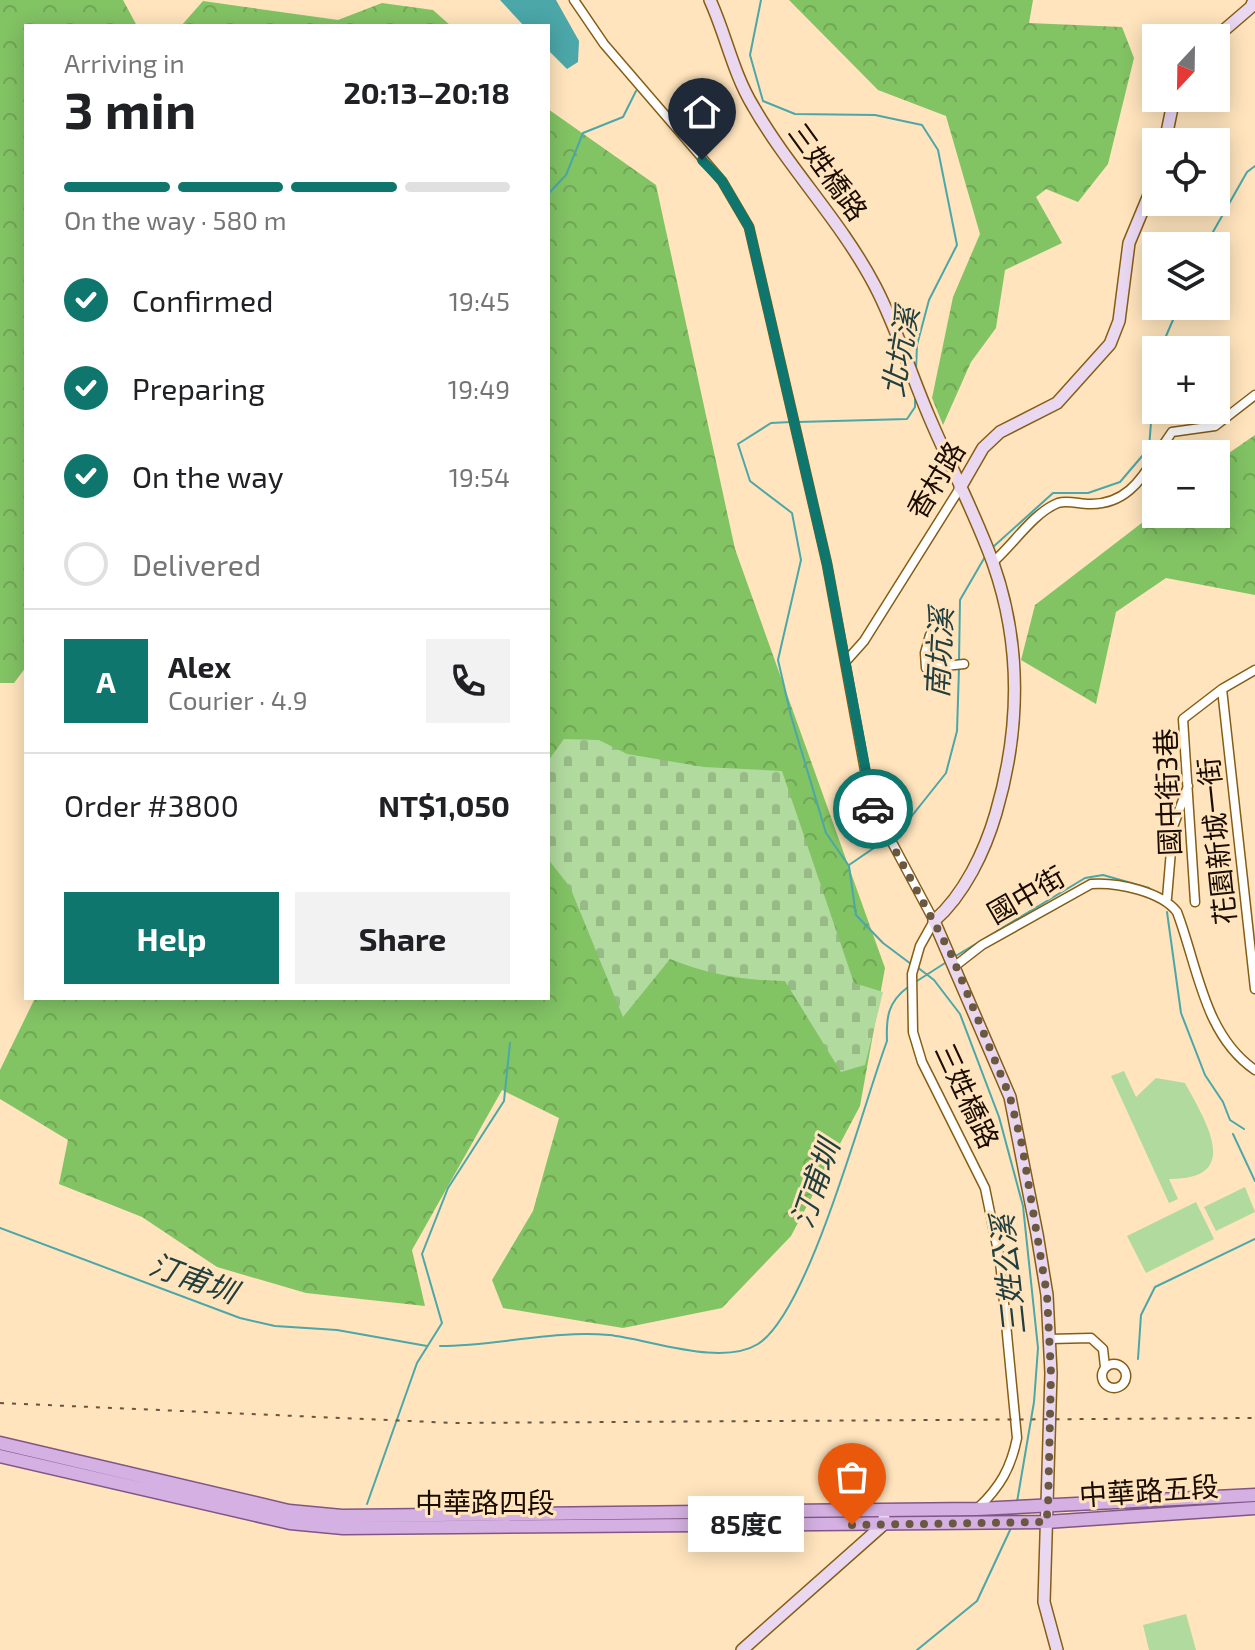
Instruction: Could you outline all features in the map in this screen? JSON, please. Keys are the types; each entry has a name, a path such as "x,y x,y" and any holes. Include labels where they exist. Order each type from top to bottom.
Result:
{"main road":[{"name":"中華路四段","path":"0,1443 290,1517 885,1508 977,1516"},
{"name":"中華路四段","path":"0,1456 343,1528 883,1525 977,1516"},
{"name":"中華路五段","path":"977,1516 1048,1508 1255,1495"},
{"name":"中華路五段","path":"977,1516 1046,1522 1255,1508"}],"street":[{"path":"574,0 604,44 722,181 749,227 847,660 868,790 882,827 955,966 1010,1097 1037,1234 1049,1339 1044,1602 1057,1650"},
{"name":"三姓橋路","path":"710,0 752,105 834,218 876,287 960,488"},
{"path":"1230,25 1251,7 1254,0"},
{"name":"香村路","path":"847,660 864,641 983,448 1000,432 1057,403 1110,344 1119,321 1129,243 1142,212"},
{"path":"1166,440 1172,432 1215,426 1255,395"},
{"path":"993,562 1044,512 1060,502 1093,504 1124,495 1142,476"},
{"path":"934,921 947,910 991,830 1005,782 1014,730 1016,677 1009,624 993,562 960,488"},
{"path":"930,635 925,653 926,668 964,664"},
{"name":"國中街3巷","path":"1195,902 1183,719 1222,689 1255,670"},
{"name":"花園新城一街","path":"1222,689 1255,989"},
{"path":"1189,782 1173,827 1167,898 1182,925 1214,1024 1238,1059 1255,1070"},
{"name":"國中街","path":"955,966 982,945 1091,884 1107,883 1167,898"},
{"name":"三姓橋路","path":"934,921 920,946 912,974 910,1011 917,1047 985,1188 999,1248 1017,1438 1012,1463 977,1516"},
{"path":"1049,1339 1091,1338 1103,1349 1105,1367"},
{"path":"742,1650 883,1525 885,1508"}],"green space":[{"path":"0,0 123,0 136,24 24,24 24,670 14,683 0,683"},
{"path":"789,0 1033,0 1029,23 1122,27 1134,58 1108,164 1078,202 1046,189 1036,197 1062,243 1005,270 996,328 971,362 943,425 932,398 953,297 980,234 946,116 878,90"},
{"path":"203,1 338,20 382,3 433,10 449,24 183,24"},
{"path":"550,110 656,185 735,549 885,968 860,1106 791,1236 722,1308 623,1328 503,1308 492,1280 533,1211 559,1118 502,1090 412,1250 425,1306 306,1293 217,1267 142,1217 59,1184 68,1140 0,1099 0,1070 34,1000 550,1000"},
{"path":"1255,435 1255,595 1166,578 1116,612 1096,704 1021,660 1035,605 1142,523 1142,528 1230,528 1230,452"},
{"path":"564,739 599,740 627,754 704,767 782,771 854,983 883,992 865,1065 841,1072 785,981 726,976 670,959 623,1017 570,887 550,862 550,758"},
{"path":"1124,1071 1136,1097 1156,1078 1185,1083 1209,1130 1213,1145 1212,1159 1206,1170 1192,1177 1169,1179 1178,1199 1169,1203 1111,1076"},
{"path":"1245,1187 1255,1212 1216,1231 1204,1207"},
{"path":"1196,1202 1214,1239 1146,1273 1127,1236"},
{"path":"1186,1614 1196,1650 1149,1650 1143,1625"}],"water":[{"path":"500,0 556,0 579,41 578,62 567,69 550,52 550,24 522,24"}],"waterway":[{"name":"北坑溪","path":"761,0 750,55 763,101 795,114 875,115 922,125 938,150 957,245 929,300 917,345 916,370"},
{"path":"550,192 566,175 583,133 623,117 636,91"},
{"name":"南坑溪","path":"1213,232 1247,172 1255,166"},
{"name":"南坑溪","path":"1166,336 1173,320"},
{"name":"北坑溪","path":"798,422 907,419 915,407 915,397"},
{"name":"北坑溪","path":"791,422 771,423 738,444 750,481 792,513 801,560 778,660 791,716 826,833 849,866 856,915 883,943 911,964"},
{"name":"南坑溪","path":"993,547 1053,493 1088,493 1120,482 1149,448 1151,424"},
{"name":"南坑溪","path":"959,661 960,600 986,555"},
{"name":"南坑溪","path":"892,835 903,827 946,773 957,731 959,668"},
{"name":"南坑溪","path":"849,865 887,839"},
{"name":"汀甫圳","path":"954,957 1085,878 1103,875 1149,888"},
{"name":"汀甫圳","path":"1167,912 1181,1013 1205,1075 1223,1102 1230,1120 1244,1129"},
{"name":"汀甫圳","path":"917,981 945,963"},
{"name":"三姓公溪","path":"917,967 934,980 960,1014 999,1117 1023,1206 1038,1348 1034,1402 1017,1502"},
{"name":"汀甫圳","path":"440,1346 588,1334 625,1337 705,1352 725,1353 758,1344 777,1324 815,1251 887,1041 890,1011 896,998 908,987"},
{"path":"367,1504 417,1363 442,1323 422,1254 448,1188 504,1101 510,1043"},
{"path":"1233,1134 1255,1181"},
{"name":"汀甫圳","path":"0,1228 240,1318 275,1326 337,1330 427,1346"},
{"path":"1138,1359 1141,1315 1155,1287 1255,1239"},
{"name":"三姓公溪","path":"917,1650 977,1601 1011,1528"}],"railway":[{"path":"0,1403 455,1423 1255,1418"}],"way so far":[{"path":"852,1525 1046,1522 1048,1508 1051,1373 1047,1295 1022,1145 1010,1097 951,954 917,885 873,809"}],"place":[{"name":"85度C","path":"852,1525"}],"route":[{"path":"702,160 722,181 749,227 827,564 873,809"}]}
